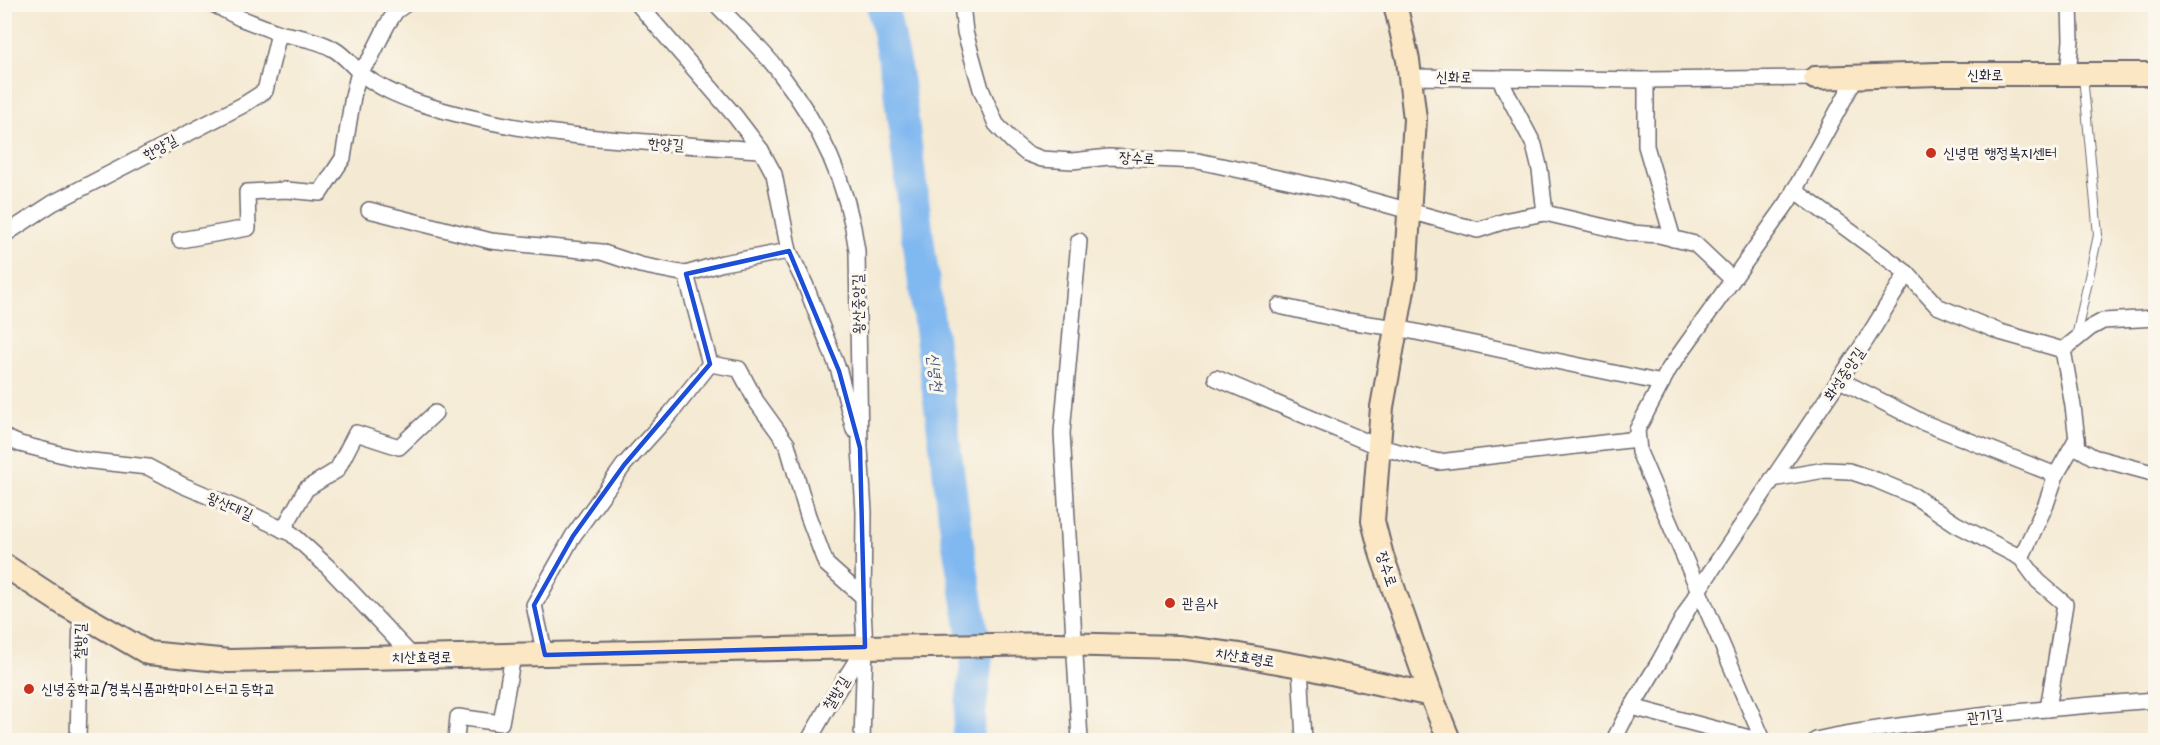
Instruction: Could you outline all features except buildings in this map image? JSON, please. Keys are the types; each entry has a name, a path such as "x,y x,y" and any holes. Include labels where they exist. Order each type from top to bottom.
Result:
{"main road":[{"name":"장수로","path":"1395,4 1410,77 1415,120 1405,279 1382,407 1373,521 1382,556 1449,741"},
{"name":"신화로","path":"1815,78 1937,74 2156,74"},
{"name":"치산효령로","path":"4,565 148,653 229,661 1065,644 1179,647 1300,666 1431,695"}],"street":[{"name":"한양길","path":"213,4 240,18 279,33 336,50 359,72 397,96 440,110 496,123 635,142 761,150"},
{"path":"180,240 248,228 247,192 286,190 320,193 343,158 359,72 370,59 396,11 406,4"},
{"path":"638,4 735,116 761,150 774,174 789,251 805,284 839,371 860,448"},
{"name":"왕산중앙길","path":"716,4 776,68 815,124 847,198 857,251 860,448 864,512 865,647 862,741"},
{"name":"장수로","path":"962,4 965,32 981,89 996,124 1026,153 1042,159 1072,161 1109,157 1198,161 1334,190 1478,230 1508,220 1545,213 1594,223 1631,234 1659,235 1695,244 1732,279"},
{"path":"2070,4 2071,40 2076,75"},
{"name":"한양길","path":"4,235 53,203 243,105 265,91 279,33"},
{"name":"신화로","path":"1410,77 1646,80 1815,78"},
{"path":"1763,741 1699,589 1668,525 1639,452 1636,430 1669,369 1788,202 1856,77"},
{"path":"1499,78 1534,145 1540,170 1545,213"},
{"path":"1646,80 1646,146 1673,239"},
{"path":"1794,190 1907,273 1936,306 2000,332 2069,346"},
{"path":"369,210 491,242 600,252 640,265 686,274 723,262 789,251"},
{"path":"1079,241 1062,433 1065,644 1080,741"},
{"name":"화성중앙길","path":"1614,741 1699,589 1840,380 1907,273"},
{"path":"686,274 710,364"},
{"path":"1279,306 1662,383"},
{"path":"2069,346 2090,328 2103,321 2156,318"},
{"path":"2069,346 2078,448 2093,457 2156,474"},
{"path":"710,364 739,369 756,400 787,444 808,516 826,564 863,597"},
{"path":"545,655 534,605 573,536 624,465 671,413 710,364"},
{"path":"1216,378 1379,447 1439,462 1637,439"},
{"path":"1840,380 1922,422 2056,475"},
{"path":"283,530 306,489 337,470 356,433 399,447 435,413"},
{"name":"왕산대길","path":"4,437 20,444 83,460 148,467 182,485 292,534 328,567 412,656"},
{"path":"2021,558 2046,504 2056,475 2077,438"},
{"path":"1772,479 1825,470 1849,471 1914,496 1956,524 2021,558 2038,581 2066,604 2048,709"},
{"name":"찰방길","path":"78,741 81,614"},
{"name":"찰방길","path":"809,741 865,647"},
{"path":"456,741 458,717 501,723 513,656"},
{"path":"1300,666 1304,741"},
{"name":"관기길","path":"1816,741 1850,732 2048,709 2156,700"},
{"path":"1632,707 1721,736 1757,741"}],"lane":[{"path":"2069,346 2098,235 2076,75"}],"highlighted area":[{"path":"789,251 839,371 860,448 865,647 545,655 534,605 573,536 624,465 710,364 686,274"}],"waterway":[{"name":"신녕천","path":"882,4 898,83 957,538 977,656 967,740"}],"place":[{"name":"신녕면 행정복지센터","path":"1931,153"},
{"name":"관음사","path":"1170,603"},
{"name":"신녕중학교/경북식품과학마이스터고등학교","path":"29,689"}]}
